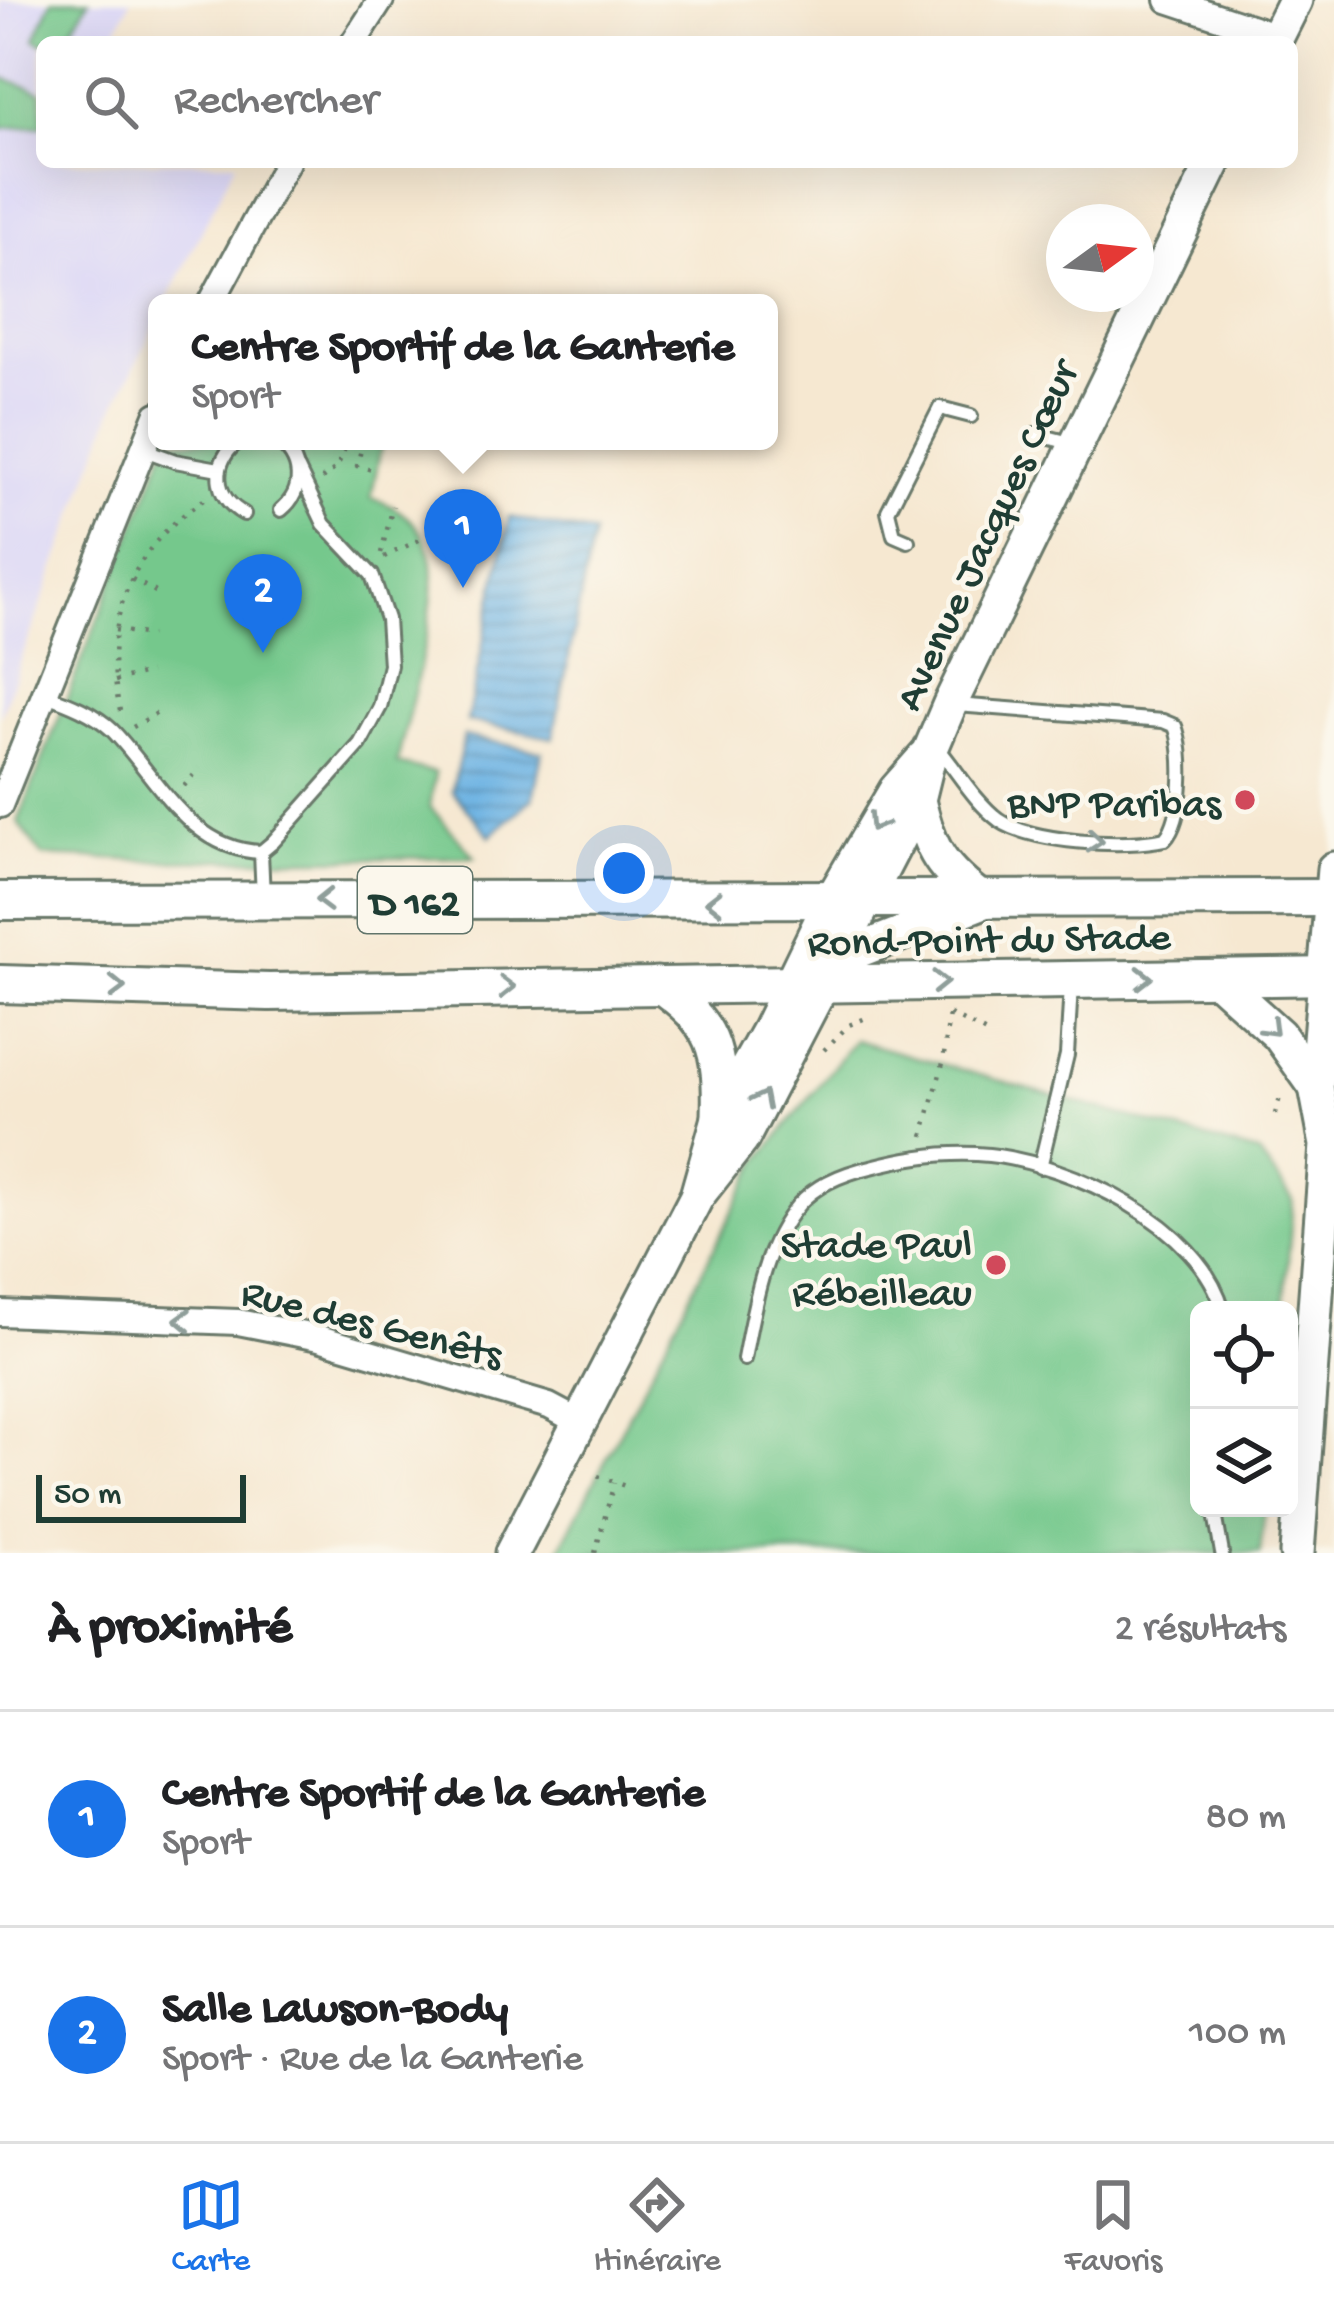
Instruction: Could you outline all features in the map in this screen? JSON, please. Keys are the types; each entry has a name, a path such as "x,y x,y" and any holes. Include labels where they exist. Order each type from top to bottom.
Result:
{"main road":[{"path":"1277,36 1295,0"},
{"name":"Avenue Jacques Cœur","path":"697,1196 719,1118 770,1029 816,975 849,901 918,800 950,704 1211,168"},
{"name":"Avenue Jacques Cœur","path":"512,1553 697,1196 742,1139 896,790 932,747"},
{"path":"816,975 984,901 957,881 934,854 918,800"},
{"path":"1316,1087 1330,974 1333,888"},
{"name":"Rond-Point du Stade","path":"849,901 984,901 1333,888"},
{"name":"D 162","path":"0,901 849,901"},
{"name":"Rond-Point du Stade","path":"657,985 816,975 1071,979 1330,974"},
{"path":"1216,978 1273,1028 1303,1064 1330,1132 1297,1553"},
{"name":"D 162","path":"0,985 269,992 657,985"},
{"path":"657,985 687,1005 715,1042 719,1118"}],"street":[{"path":"362,36 381,0"},
{"path":"1168,0 1267,36"},
{"path":"216,294 284,168"},
{"path":"0,805 148,434"},
{"name":"Rue des Genêts","path":"0,1313 238,1322 319,1338 549,1406 579,1422"}],"lane":[{"path":"908,541 894,535 888,512 928,430 940,408 971,416"},
{"path":"1035,434 1074,444"},
{"path":"141,449 219,469"},
{"path":"230,450 219,469 220,489 225,500 244,514"},
{"path":"263,900 261,852 360,744 380,707 390,665 387,619 372,575 324,524 286,450"},
{"path":"280,510 296,492 298,469"},
{"path":"44,694 94,716 112,730 184,816 234,848 261,852"},
{"path":"932,747 983,806 1022,832 1130,843 1165,839 1175,826 1180,763 1175,726 1163,721 950,704"},
{"path":"1040,1167 1067,1055 1071,979"},
{"path":"744,1359 759,1283 799,1204 840,1175 917,1157 990,1155 1084,1181 1182,1242 1221,1301"},
{"path":"1216,1517 1222,1553"}],"path":[{"path":"416,294 417,286"},
{"path":"305,483 329,476 343,450"},
{"path":"361,450 358,466 376,471"},
{"path":"112,730 121,715 117,630 135,581 165,529 220,489"},
{"path":"393,506 379,560 423,538"},
{"path":"135,581 163,596"},
{"path":"117,630 151,635"},
{"path":"117,680 150,672"},
{"path":"136,725 159,712"},
{"path":"185,784 200,768"},
{"path":"917,1157 943,1063 950,1014 986,1033"},
{"path":"824,1051 849,1024 884,1017"},
{"path":"598,1476 625,1486"},
{"path":"595,1553 614,1483"}],"shaded area":[{"path":"0,0 131,0 113,36 36,36 36,168 233,168 170,294 148,294 148,340 113,410 0,717"}],"green space":[{"path":"52,0 89,0 68,36 36,36"},
{"path":"0,77 36,90 36,126 0,128"},
{"path":"164,450 380,450 371,498 415,525 430,553 433,573 428,626 397,764 435,773 430,807 475,857 153,861 42,856 18,822"},
{"name":"Stade Paul Rébeilleau","path":"855,1040 1258,1153 1293,1200 1285,1301 1190,1301 1190,1517 1264,1517 1260,1553 558,1553 758,1162"}],"water":[{"path":"509,517 593,534 553,738 467,721"},
{"path":"464,736 542,752 533,798 490,836 452,791"}],"place":[{"name":"Centre Sportif de la Ganterie","path":"463,588"},
{"name":"Salle Lawson-Body","path":"263,653"},
{"name":"BNP Paribas","path":"1245,800"},
{"name":"Stade Paul Rébeilleau","path":"996,1265"}]}
